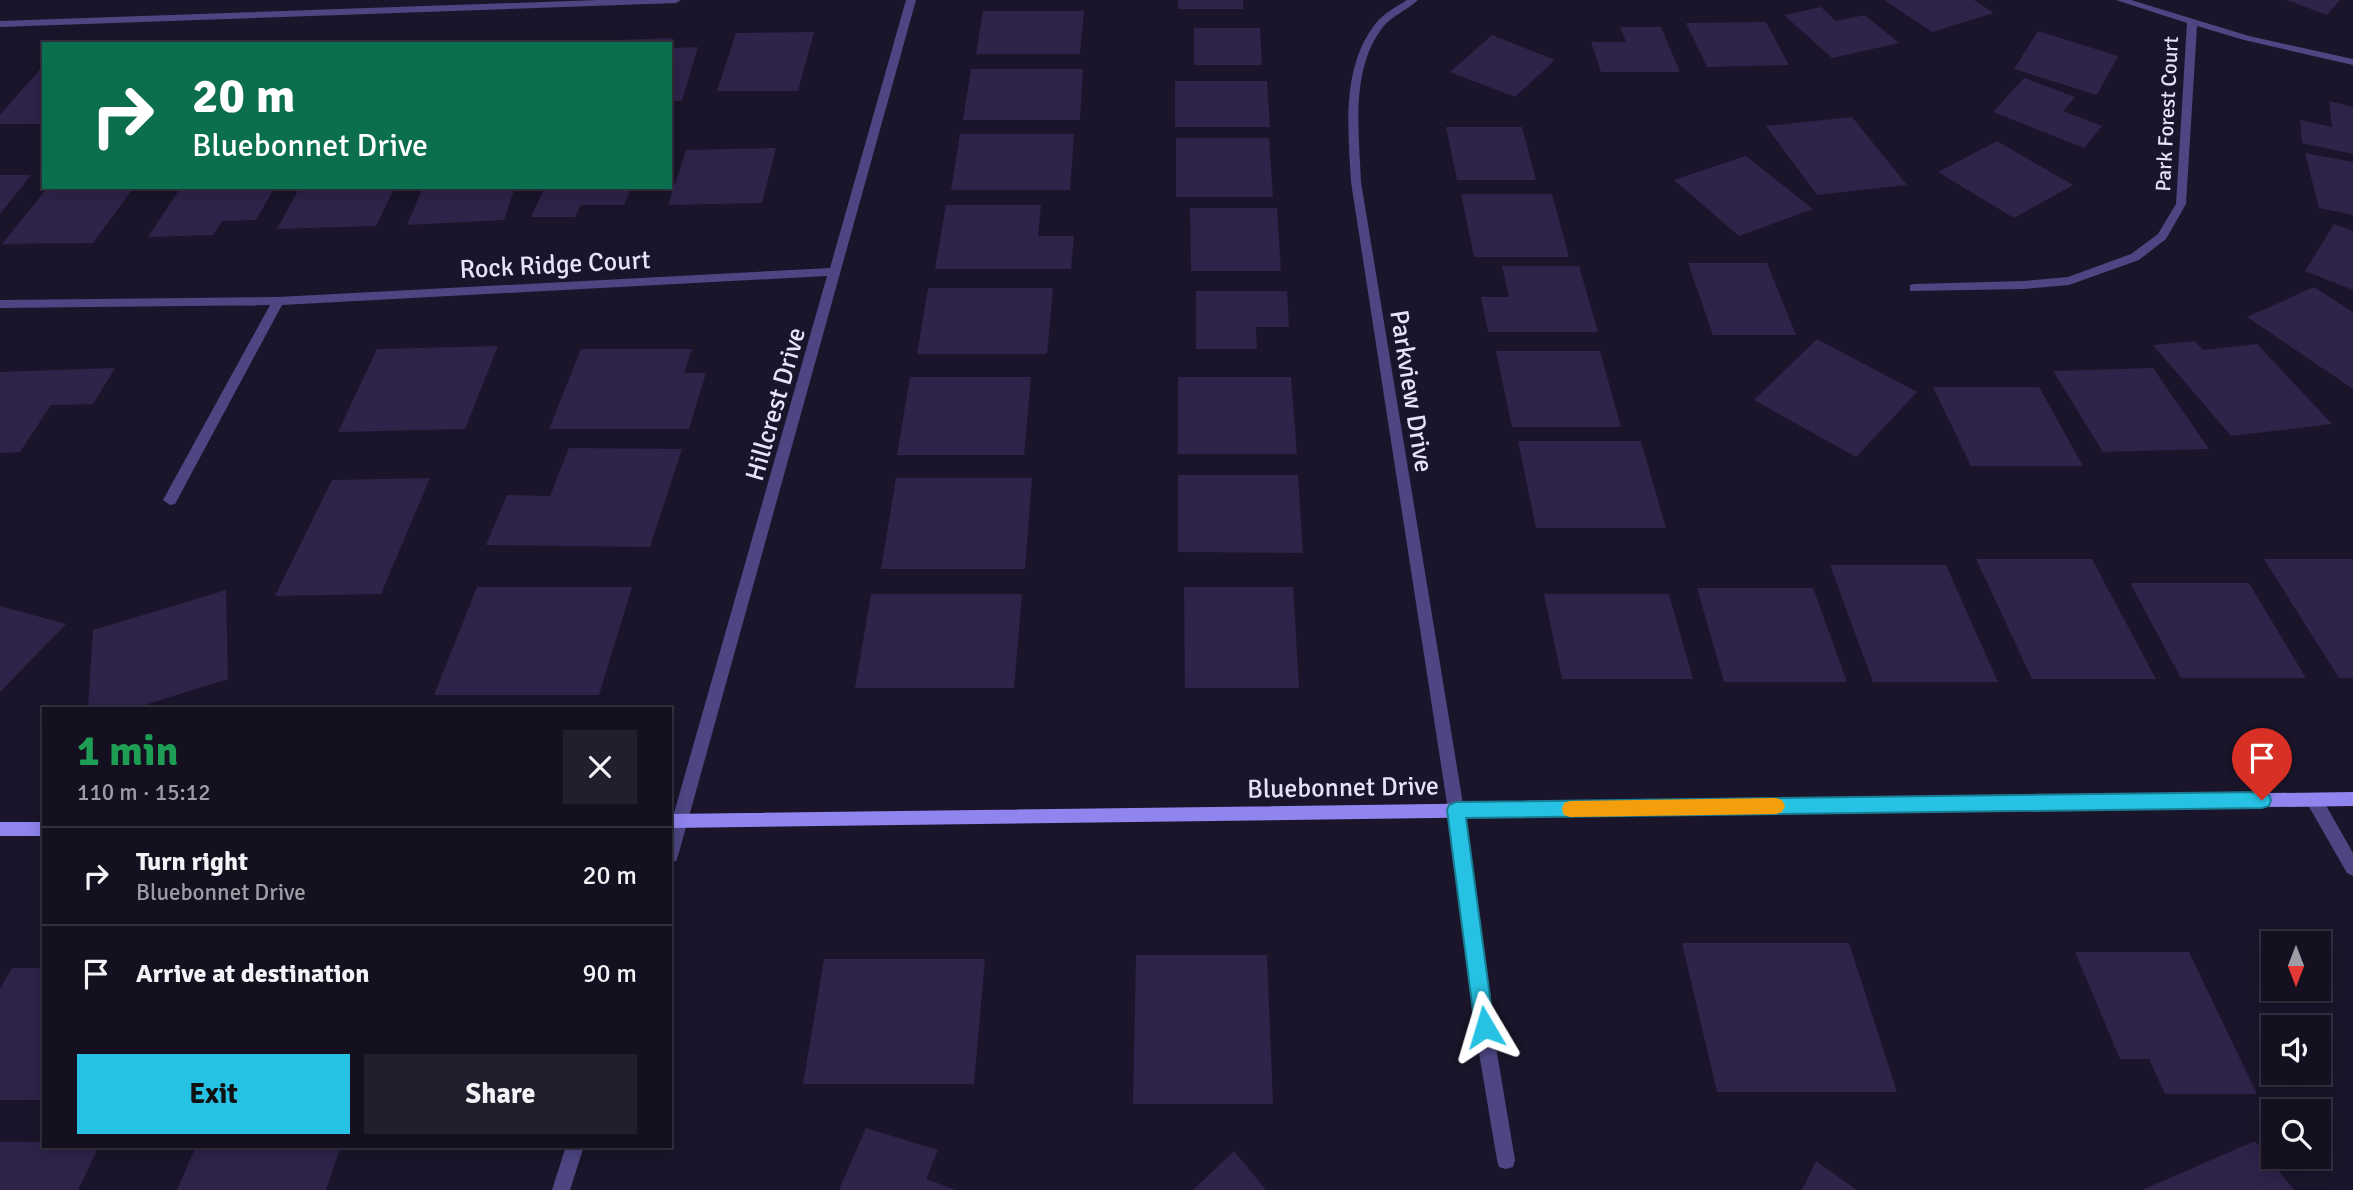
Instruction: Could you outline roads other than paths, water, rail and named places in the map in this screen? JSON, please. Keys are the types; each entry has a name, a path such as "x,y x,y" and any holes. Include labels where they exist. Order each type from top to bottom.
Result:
{"street":[{"path":"0,24 676,0"},
{"name":"Hillcrest Drive","path":"672,844 676,821 911,0"},
{"name":"Parkview Drive","path":"1413,0 1380,24 1361,56 1354,124 1355,159 1456,810 1488,1053 1506,1160"},
{"path":"2121,0 2192,23 2353,62"},
{"name":"Park Forest Court","path":"1914,288 2069,281 2135,257 2162,236 2181,204 2192,23"},
{"name":"Rock Ridge Court","path":"0,304 278,301 835,272"},
{"path":"170,500 278,301"},
{"name":"Bluebonnet Drive","path":"676,821 2353,799"},
{"path":"2314,800 2353,868"},
{"path":"0,829 42,829"},
{"path":"561,1190 574,1148"}]}
